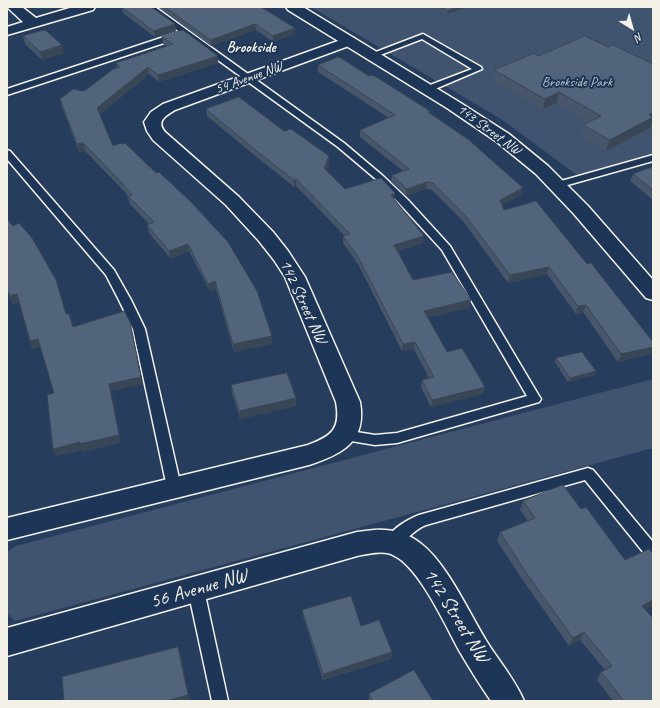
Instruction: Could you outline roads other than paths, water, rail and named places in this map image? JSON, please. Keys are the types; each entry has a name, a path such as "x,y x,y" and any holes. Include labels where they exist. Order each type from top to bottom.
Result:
{"street":[{"path":"7,19 47,7"},
{"path":"7,31 23,15 88,7"},
{"name":"143 Street NW","path":"293,7 428,89 503,138 557,185 602,232 653,293"},
{"name":"54 Avenue NW","path":"153,120 161,111 169,107 349,41"},
{"name":"142 Street NW","path":"153,120 155,132 252,219 285,261 295,277 348,402 351,418 349,427 344,435"},
{"path":"7,529 308,455 338,442 344,435"},
{"name":"56 Avenue NW","path":"7,642 357,544 381,541 392,542"},
{"name":"142 Street NW","path":"392,542 402,545 428,569 466,635 509,701"}],"lane":[{"path":"150,7 341,144 399,197 446,248 535,398 397,438 375,440 344,435"},
{"path":"7,92 185,32"},
{"path":"372,55 423,36 478,69 428,89"},
{"path":"7,152 110,273 125,300 139,329 174,487"},
{"path":"557,185 653,158"},
{"path":"392,542 412,524 424,519 588,474 653,553"},
{"path":"196,590 220,701"}],"district":[{"name":"Brookside","path":"251,48"}],"park label":[{"name":"Brookside Park","path":"577,82"}]}
